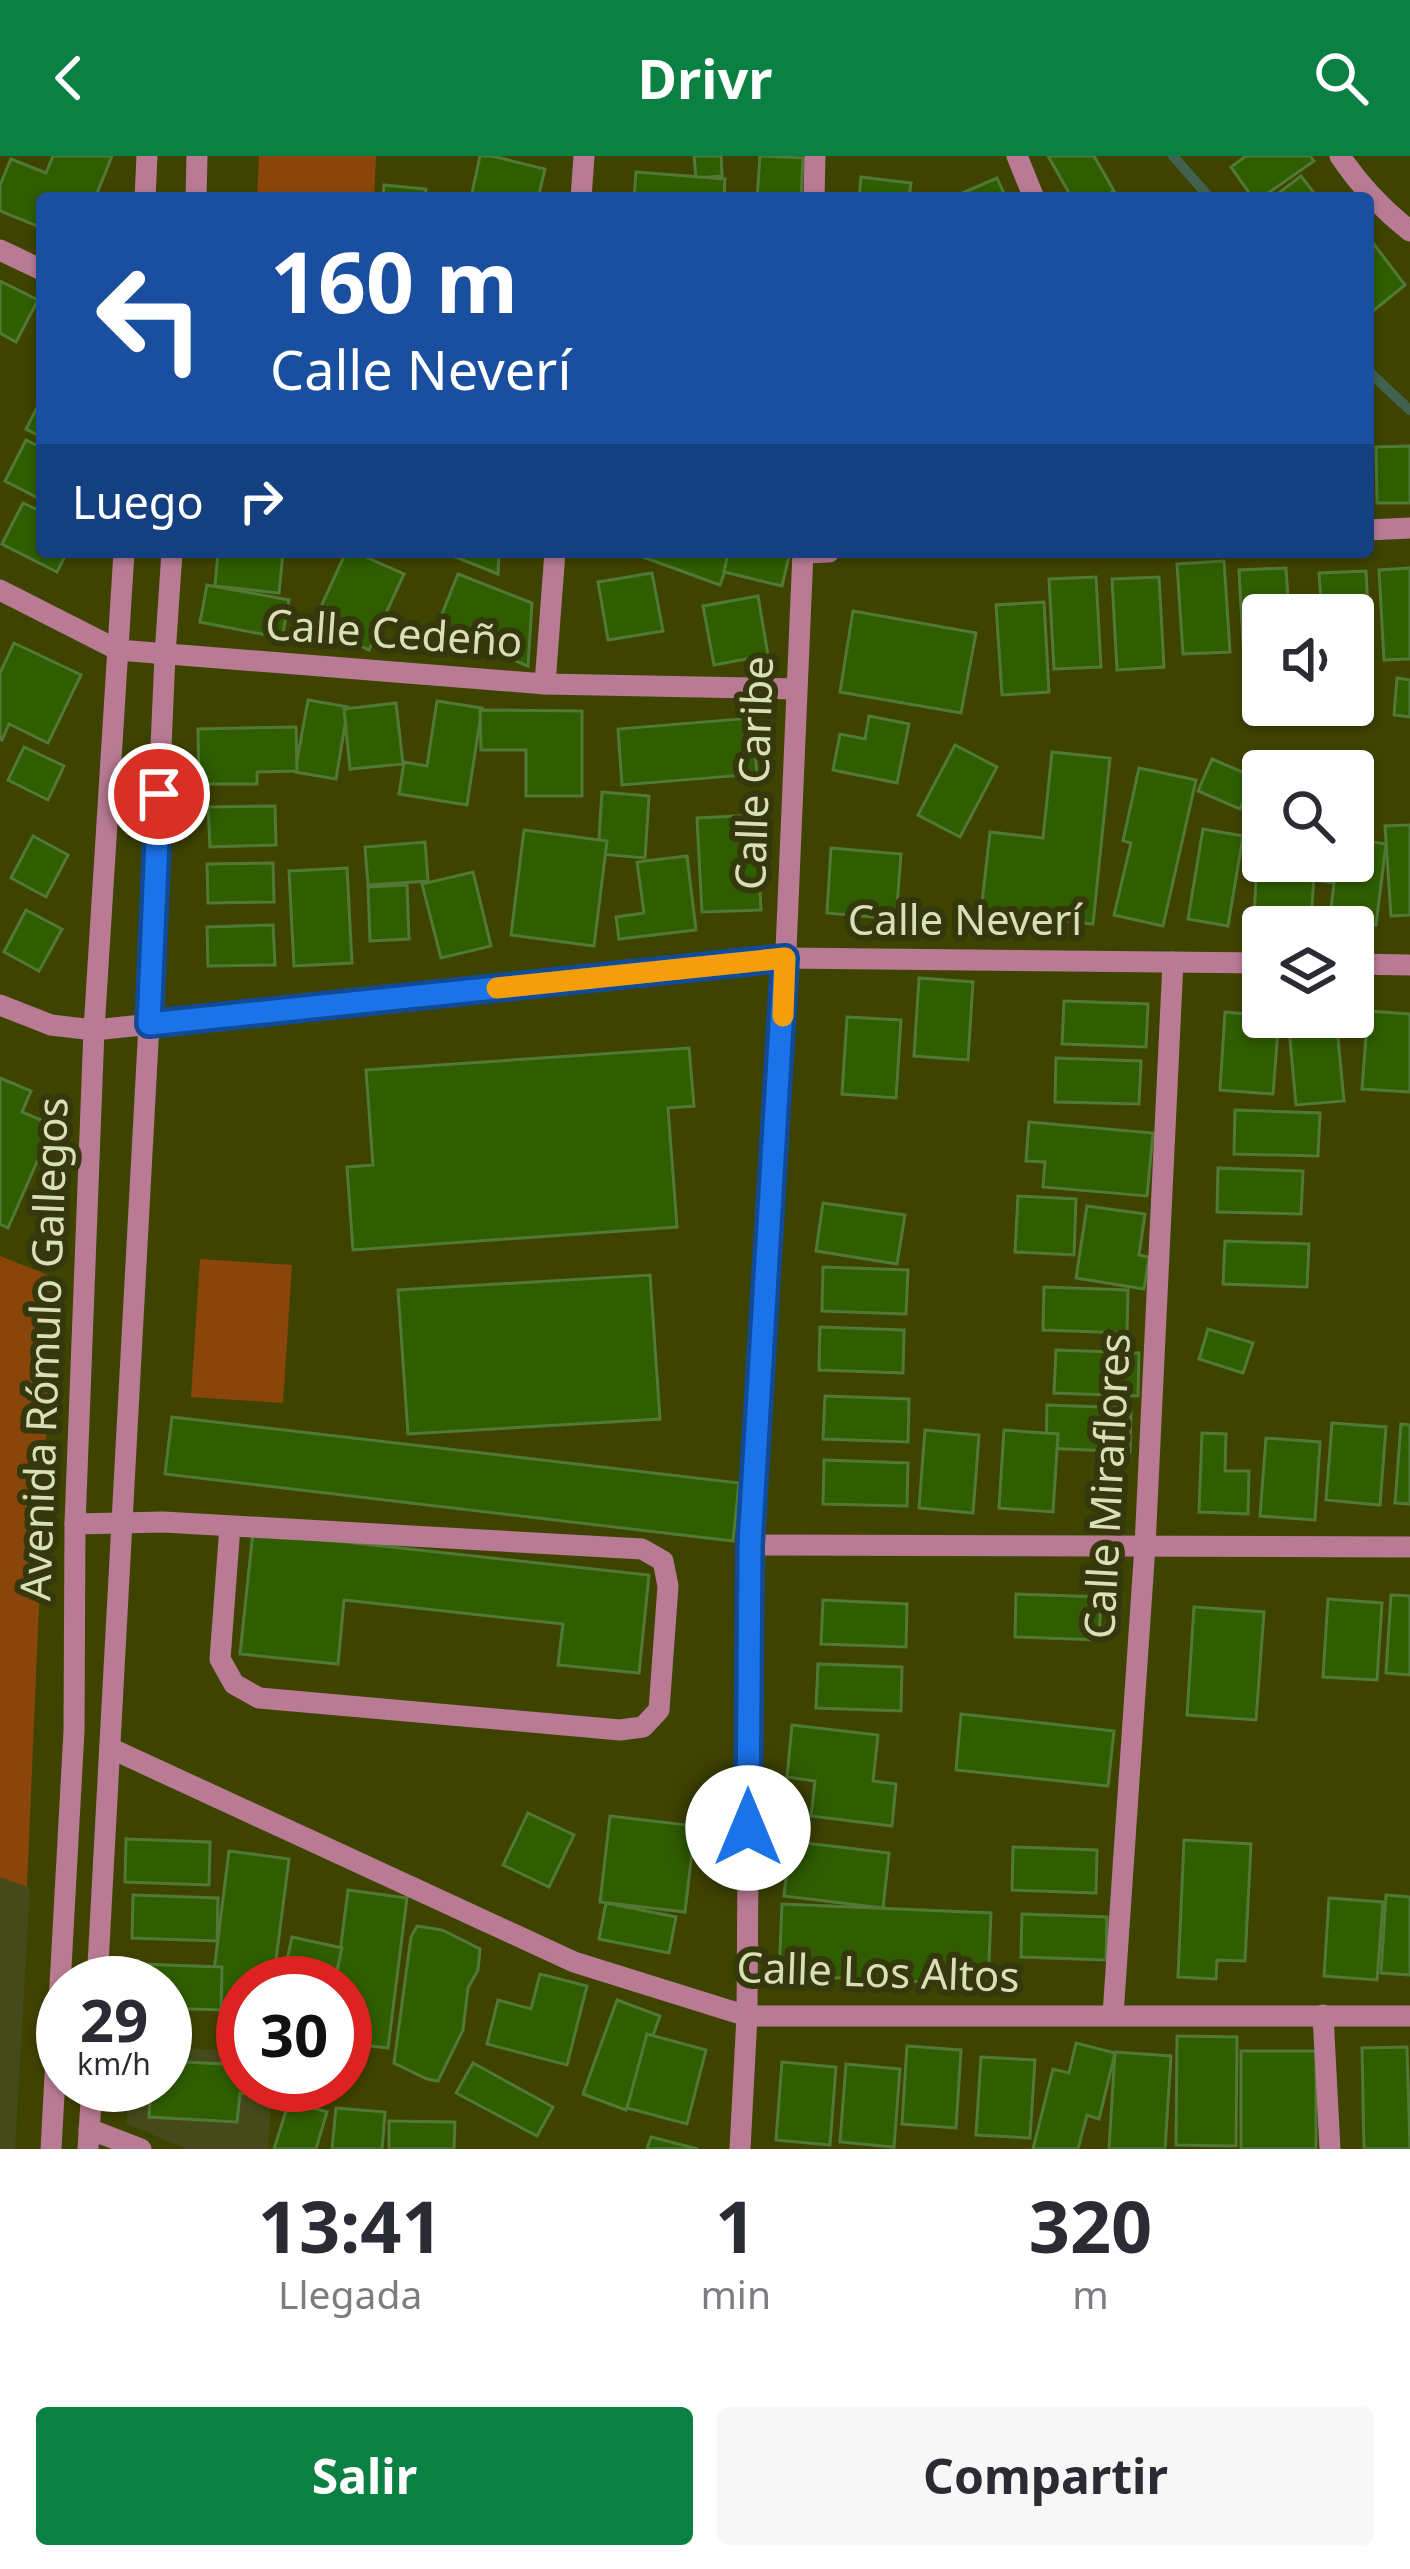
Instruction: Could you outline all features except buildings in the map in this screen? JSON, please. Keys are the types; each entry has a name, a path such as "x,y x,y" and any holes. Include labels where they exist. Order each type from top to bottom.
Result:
{"street":[{"path":"145,192 147,156"},
{"path":"196,192 197,156"},
{"path":"581,192 584,156"},
{"path":"814,192 815,156"},
{"path":"1017,156 1032,192"},
{"path":"1340,156 1367,192"},
{"path":"1374,200 1410,231"},
{"path":"0,250 36,268"},
{"path":"1374,530 1410,528"},
{"name":"Avenida Rómulo Gallegos","path":"51,2149 74,1732 75,1524 94,1030 124,558"},
{"name":"Avenida Rómulo Gallegos","path":"98,1956 172,558"},
{"path":"545,684 555,558"},
{"name":"Calle Caribe","path":"740,2149 747,2016 750,1545 785,958 803,558"},
{"name":"Calle Cedeño","path":"0,590 118,650 165,656 545,684 796,689"},
{"name":"Calle Neverí","path":"0,1004 51,1025 94,1030 785,958 1242,963"},
{"name":"Calle Miraflores","path":"1113,2015 1144,1546 1173,962"},
{"path":"1374,964 1410,965"},
{"path":"75,1524 230,1526 642,1549 663,1561 668,1586 659,1710 643,1727 620,1730 259,1698 234,1684 220,1659 230,1526"},
{"path":"750,1545 1410,1547"},
{"name":"Calle Los Altos","path":"110,1748 574,1963 747,2016 1410,2016"},
{"path":"1323,2015 1330,2149"},
{"path":"89,2139 141,2149"}],"shaded area":[{"path":"259,156 376,156 374,192 257,192"},
{"path":"0,1256 53,1277 27,1887 0,1877"},
{"path":"200,1259 292,1265 283,1403 191,1397"},
{"path":"0,1876 30,1888 15,2149 0,2149"},
{"path":"192,2049 216,2050 216,2112 270,2112 268,2149 187,2149 127,2124 127,2112 192,2112"}],"waterway":[{"path":"1173,156 1205,192"},
{"path":"1374,377 1410,410"}],"slow traffic":[{"path":"497,988 785,958 783,1016"}],"route":[{"path":"159,794 149,1024 785,958 750,1545 748,1828"}]}
